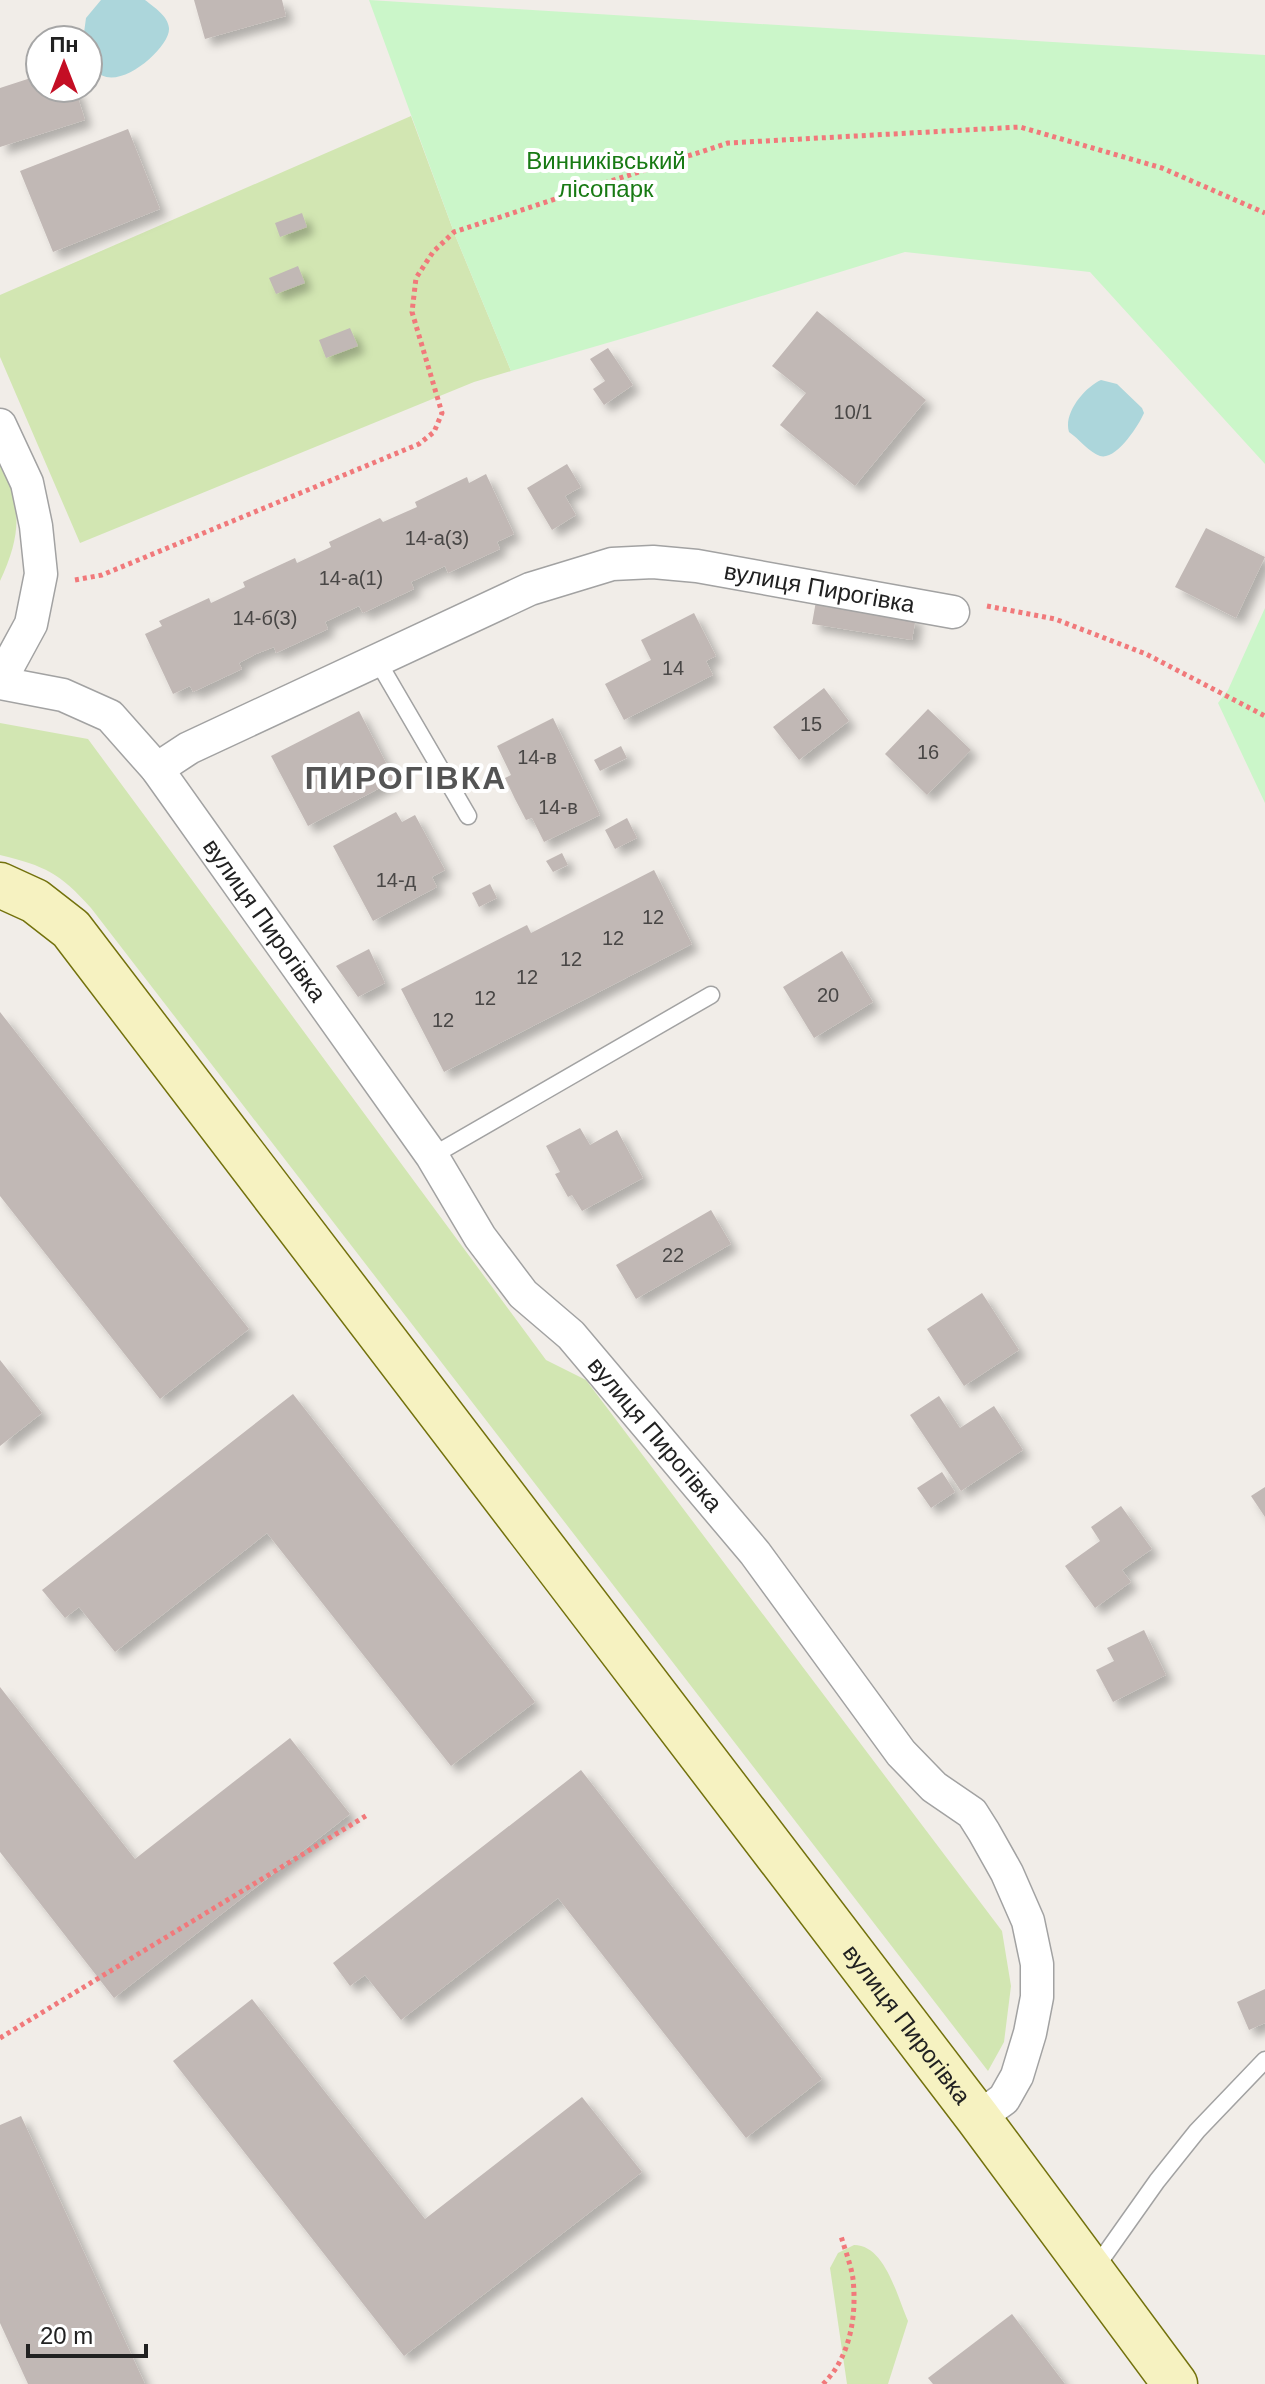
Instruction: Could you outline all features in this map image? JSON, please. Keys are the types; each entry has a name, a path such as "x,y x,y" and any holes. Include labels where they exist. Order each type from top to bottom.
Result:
{"street":[{"name":"вулиця Пирогівка","path":"0,425 27,483 41,574 31,624 0,682 63,695 110,716 157,769 432,1156 480,1237 523,1294 571,1335 755,1553 901,1753 934,1787 972,1813 984,1832 1007,1873 1028,1921 1037,1964 1037,1997 1017,2076 1004,2099 978,2118"},
{"name":"вулиця Пирогівка","path":"157,769 189,748 530,589 612,564 653,562 697,566 953,612"},
{"name":"вулиця Пирогівка","path":"0,885 35,901 71,929 978,2118 1175,2384"}],"lane":[{"path":"377,660 468,816"},
{"path":"432,1156 711,995"},
{"path":"1093,2272 1157,2181 1197,2131 1265,2060"}],"path":[{"path":"41,574 71,581 102,575 419,444 434,432 442,413 412,312 416,278 433,252 454,232 728,143 1020,127 1162,168 1265,213"},
{"path":"953,612 961,605 973,603 1055,619 1146,654 1265,716"},
{"path":"0,2038 369,1814"},
{"path":"823,2384 838,2370 853,2325 853,2277 841,2236"}],"green space":[{"name":"Винниківський лісопарк","path":"369,0 1265,55 1265,464 1090,272 905,252 511,371 455,235"},
{"path":"411,116 455,235 511,371 474,382 80,543 0,357 0,295"},
{"path":"0,457 12,490 16,519 12,549 0,581"},
{"path":"1265,608 1265,803 1218,703 1228,690"},
{"path":"0,723 88,739 546,1360 586,1380 1002,1931 1011,1986 1004,2042 988,2071 91,908 51,872 0,855"},
{"path":"854,2245 865,2247 882,2262 908,2321 888,2384 847,2384 830,2268 838,2253"}],"water":[{"path":"101,0 145,0 163,16 169,28 166,39 144,63 129,73 114,77 104,75 104,24 85,24 86,18"},
{"path":"1101,380 1117,384 1144,413 1120,448 1106,456 1088,449 1069,432 1068,425 1077,402 1088,388"}],"building":[{"path":"194,0 282,0 286,16 205,39"},
{"path":"24,80 24,104 80,104 85,120 0,147 0,88"},
{"path":"128,129 160,209 53,252 20,171"},
{"path":"302,213 307,227 280,237 275,223"},
{"path":"298,266 305,283 276,294 269,278"},
{"path":"817,311 926,400 855,486 780,425 806,393 772,366"},
{"path":"350,328 358,346 326,358 319,340"},
{"path":"608,348 633,385 604,405 593,389 605,381 590,359"},
{"path":"567,464 581,487 565,496 576,515 552,530 527,488"},
{"path":"486,474 514,534 497,542 500,549 448,573 445,566 411,582 414,589 363,613 359,606 325,622 328,629 276,653 274,647 256,654 239,663 242,669 193,692 190,686 173,694 145,634 162,626 159,621 209,598 211,603 245,587 243,582 295,558 297,563 331,547 329,542 380,518 383,522 417,507 415,502 467,477 469,483"},
{"path":"1206,528 1265,557 1236,618 1175,587"},
{"path":"816,601 916,617 912,640 812,624"},
{"path":"694,613 716,656 706,661 713,675 624,720 605,684 651,660 641,640"},
{"path":"824,688 849,721 799,760 773,727"},
{"path":"928,709 971,750 927,795 885,754"},
{"path":"359,711 395,780 308,826 271,756"},
{"path":"553,718 600,815 544,842 532,818 526,820 515,799 505,778 511,775 497,746"},
{"path":"621,746 627,758 600,771 594,760"},
{"path":"396,812 402,822 415,815 445,870 432,877 437,887 373,921 333,846"},
{"path":"627,818 637,838 615,849 605,830"},
{"path":"562,853 568,865 553,872 546,861"},
{"path":"654,870 692,944 444,1072 401,989 527,925 531,933"},
{"path":"490,884 497,898 479,907 472,893"},
{"path":"369,949 385,983 358,997 336,966"},
{"path":"842,951 873,1002 814,1038 783,987"},
{"path":"0,1012 249,1329 160,1399 0,1196"},
{"path":"580,1128 590,1145 617,1130 643,1178 582,1211 572,1195 568,1197 555,1174 560,1172 546,1146"},
{"path":"711,1210 731,1244 636,1299 616,1265"},
{"path":"982,1293 1019,1350 964,1386 927,1329"},
{"path":"0,1360 42,1413 0,1446"},
{"path":"293,1394 535,1702 451,1766 267,1533 115,1652 79,1607 65,1618 42,1590"},
{"path":"939,1396 960,1428 994,1406 1023,1450 961,1491 910,1415"},
{"path":"942,1472 955,1492 931,1508 917,1488"},
{"path":"1265,1487 1265,1517 1251,1496"},
{"path":"1121,1506 1152,1549 1122,1570 1131,1582 1095,1608 1065,1566 1100,1541 1091,1527"},
{"path":"1144,1630 1166,1675 1113,1702 1096,1670 1114,1661 1107,1648"},
{"path":"0,1687 135,1859 290,1738 350,1814 114,1998 0,1852"},
{"path":"581,1770 822,2079 746,2138 558,1898 401,2020 365,1975 350,1986 333,1963"},
{"path":"1265,1989 1265,2023 1249,2030 1237,2002"},
{"path":"252,1999 425,2219 582,2097 642,2172 404,2356 173,2061"},
{"path":"21,2116 145,2384 28,2384 0,2323 0,2125"},
{"path":"1012,2314 1065,2384 933,2384 928,2378"}],"district":[{"name":"ПИРОГІВКА","path":"406,778"}]}
